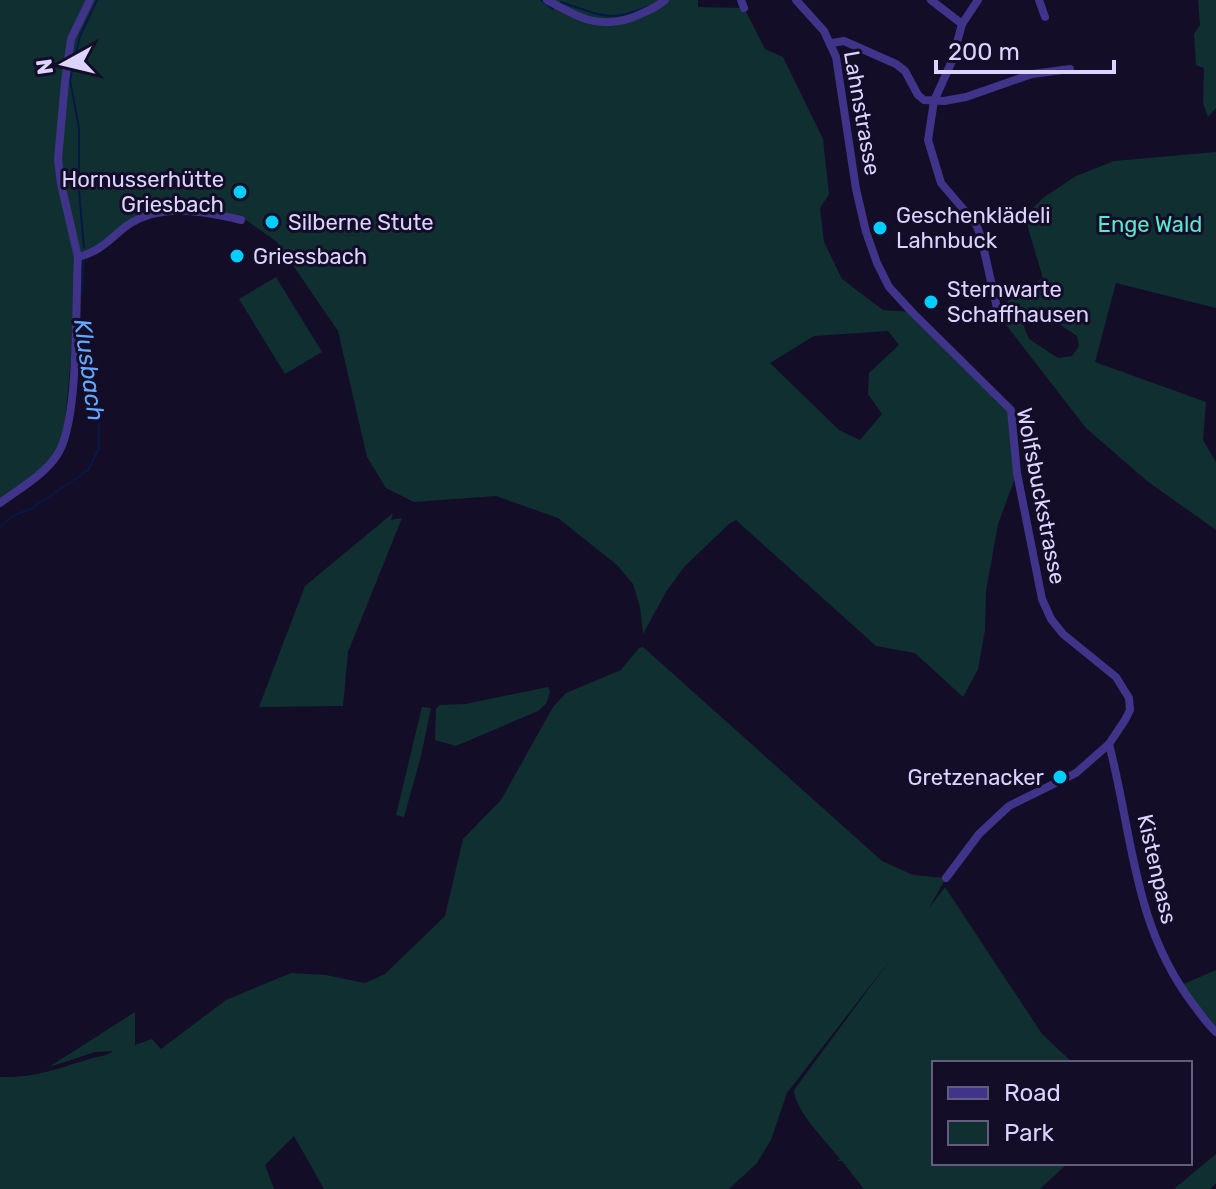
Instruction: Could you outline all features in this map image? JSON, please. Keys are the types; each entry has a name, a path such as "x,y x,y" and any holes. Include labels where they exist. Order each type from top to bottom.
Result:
{"street":[{"path":"0,503 48,466 56,458 65,439 76,341 78,257 58,159 71,39 90,0"},
{"path":"547,0 568,12 602,24 637,16 665,0"},
{"name":"Lahnstrasse","path":"796,0 832,43 866,232 889,287"},
{"path":"931,0 962,24"},
{"path":"978,0 962,24 952,61 934,101 928,140 941,183 976,224 997,308"},
{"path":"1039,0 1045,17"},
{"path":"832,43 844,41 896,64 905,71 924,100 966,97 1032,74 1070,69"},
{"path":"78,257 96,252 128,225 149,216 189,210 241,220"},
{"name":"Wolfsbuckstrasse","path":"889,287 1011,410 1017,473 1042,599 1051,619 1063,634 1116,677 1129,698 1130,710 1109,744 1076,773 1009,806 994,818 946,878"},
{"name":"Kistenpass","path":"1109,744 1121,789 1141,899 1154,939 1179,986 1216,1032"}],"green space":[{"path":"0,0 698,0 698,7 744,8 765,49 783,57 823,139 829,194 820,208 824,242 842,279 883,310 912,312 1011,410 1017,473 998,524 986,591 985,630 978,669 963,697 915,653 876,646 736,520 684,567 643,634 633,584 617,565 558,518 496,496 414,502 386,488 367,457 338,331 277,242 243,218 203,208 139,216 112,239 81,254 63,441 42,469 0,500","holes":["888,331 899,345 869,373 868,394 882,414 860,440 839,430 770,363 814,336"]},
{"path":"1198,0 1216,0 1216,108 1208,117 1203,103 1204,68 1196,65 1194,34 1200,25"},
{"name":"Enge Wald","path":"1216,152 1216,308 1116,283 1095,362 1206,402 1203,440 1216,462 1216,530 1147,481 1086,428 1003,321 997,308 1043,278 1028,228 1031,210 1076,176 1114,161","holes":["1019,314 1044,314 1077,336 1079,346 1072,356 1058,358 1029,339"]},
{"path":"276,277 322,352 285,374 239,299"},
{"path":"393,513 391,520 402,518 348,652 343,706 259,707 305,586"},
{"path":"643,647 882,861 913,875 946,878 929,908 945,887 1042,1034 1071,1061 932,1061 932,1165 1066,1165 1040,1189 864,1189 842,1161 837,1161 840,1159 805,1116 794,1090 890,960 787,1093 771,1140 757,1163 729,1189 324,1189 294,1136 265,1165 274,1189 0,1189 0,1077 35,1074 108,1054 113,1051 95,1052 49,1067 135,1012 135,1045 152,1039 161,1049 226,1000 291,973 326,975 365,983 385,974 445,916 463,839 501,800 553,707 566,693 621,670"},
{"path":"548,687 550,692 546,704 538,711 456,746 435,740 436,708 440,705 465,704"},
{"path":"422,707 431,708 404,817 396,815"},
{"path":"1216,970 1216,1032 1179,986"},
{"path":"1216,1154 1216,1183 1210,1189 1174,1189"}],"waterway":[{"name":"Klusbach","path":"84,248 79,191 79,128 70,80 80,36 97,0"},
{"name":"Klusbach","path":"541,0 553,9"},
{"name":"Klusbach","path":"561,2 612,16 647,7"},
{"name":"Klusbach","path":"81,295 84,259"},
{"name":"Klusbach","path":"0,527 14,515 31,509 88,470 99,448 96,399 80,333"}],"place":[{"name":"Hornusserhütte Griesbach","path":"240,192"},
{"name":"Silberne Stute","path":"272,222"},
{"name":"Geschenklädeli Lahnbuck","path":"880,228"},
{"name":"Griessbach","path":"237,256"},
{"name":"Sternwarte Schaffhausen","path":"931,302"},
{"name":"Gretzenacker","path":"1060,777"}]}
